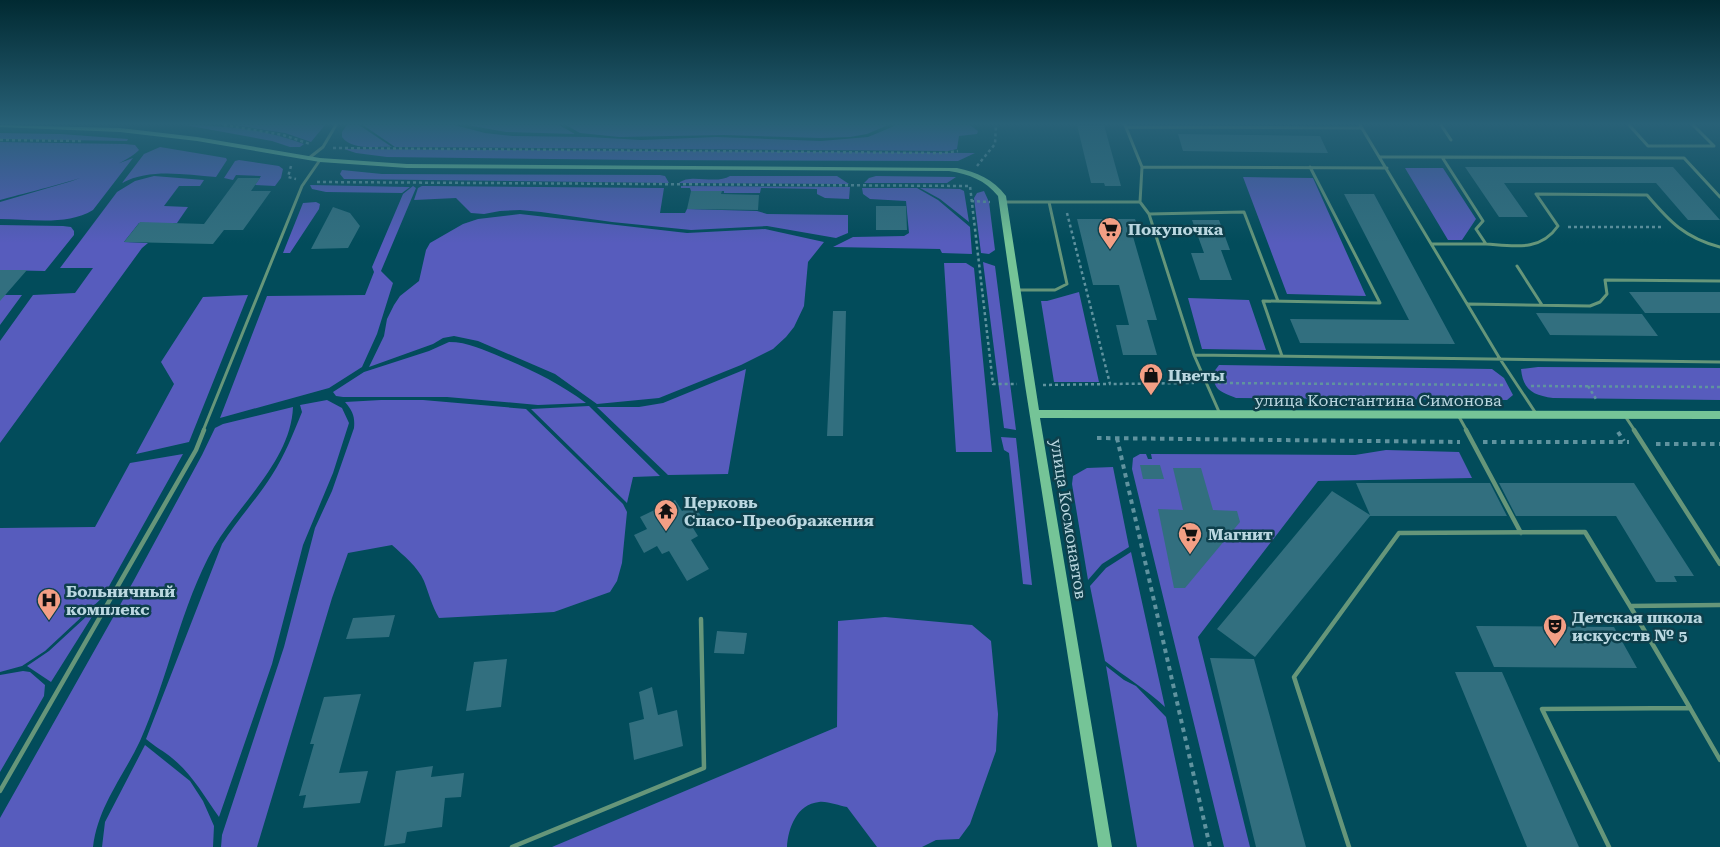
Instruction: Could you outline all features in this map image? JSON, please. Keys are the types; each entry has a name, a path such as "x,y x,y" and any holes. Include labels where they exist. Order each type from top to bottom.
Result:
{"main road":[{"path":"386,165 935,169 972,173 989,181 1002,199"},
{"name":"улица Космонавтов","path":"1002,199 1030,385 1105,847"},
{"name":"улица Константина Симонова","path":"1035,414 1720,415"}],"lane":[{"path":"0,791 196,450 305,182 317,165"},
{"path":"1385,165 1500,359 1536,415"},
{"path":"1447,165 1483,221 1476,229 1486,244"},
{"path":"1690,165 1720,197"},
{"path":"1220,414 1194,355 1149,214 1140,202 1142,167 1387,168"},
{"path":"1282,356 1263,301 1380,303 1310,167"},
{"path":"1432,244 1529,246 1543,243 1551,238 1558,226 1536,194 1647,195 1675,227 1696,241 1720,247"},
{"path":"1002,199 1049,202 1140,202"},
{"path":"1016,290 1055,290 1067,284 1049,202"},
{"path":"1149,214 1244,212 1278,301"},
{"path":"1517,266 1542,305"},
{"path":"1468,304 1590,306 1600,302 1607,294 1605,280 1720,282"},
{"path":"1194,355 1720,362"},
{"path":"1458,415 1521,532"},
{"path":"1624,415 1720,564"},
{"path":"1349,847 1294,677 1399,533 1585,532 1720,760"},
{"path":"1630,606 1720,605"},
{"path":"512,847 704,768 700,619"},
{"path":"1609,847 1542,709 1690,708"}],"path":[{"path":"972,173 979,165"},
{"path":"291,166 288,177 305,182 970,186 993,384 1207,382 1720,387"},
{"path":"971,202 1002,199"},
{"path":"1065,202 1110,384"},
{"path":"1558,226 1675,227"},
{"path":"1588,386 1596,399"},
{"path":"1618,432 1624,442"},
{"path":"1097,438 1720,444"},
{"path":"1117,438 1210,847"}],"shaded area":[{"path":"0,165 116,165 53,186 0,200"},
{"path":"116,165 128,165 93,210 83,215 60,220 0,219 0,202 72,181"},
{"path":"136,165 224,165 216,177 156,174 133,178 122,183"},
{"path":"233,165 269,165 279,166 283,169 281,178 275,186 255,185 261,176 236,175 233,180 224,178"},
{"path":"1405,168 1443,168 1476,219 1462,240 1448,240"},
{"path":"342,170 382,174 660,175 665,176 669,183 344,179 340,174"},
{"path":"154,176 204,180 200,186 179,186 164,206 188,207 177,223 139,223 124,242 148,243 142,248 0,443 0,341 33,295 75,293 93,268 60,268 117,192 135,181"},
{"path":"730,176 837,176 849,184 679,183 690,179 718,179"},
{"path":"876,176 956,177 947,183 864,183 869,178"},
{"path":"1243,177 1313,178 1366,296 1287,294"},
{"path":"310,185 410,187 402,193 326,192 312,189"},
{"path":"413,186 416,188 381,271 393,283 377,334 362,367 329,388 220,418 267,296 365,295 374,272 372,267 403,194"},
{"path":"422,186 664,188 660,213 685,213 687,209 757,211 767,214 848,215 848,233 836,238 767,226 691,230 520,210 484,214 471,213 456,198 414,200 418,188"},
{"path":"681,186 850,187 849,199 825,198 817,194 817,189 761,188 760,193 724,193 724,191 691,191 690,188 681,188"},
{"path":"862,188 917,188 938,200 970,227 972,254 942,253 940,249 833,247 853,237 904,236 909,233 906,201 870,199 863,194"},
{"path":"920,188 960,189 964,191 969,222 940,199"},
{"path":"984,191 989,202 995,250 989,254 981,253 974,198 977,193"},
{"path":"316,202 320,204 319,209 290,253 283,253 303,203"},
{"path":"520,214 687,233 765,229 824,242 808,262 804,306 794,327 786,337 773,349 741,365 659,398 597,404 555,374 478,341 454,336 443,338 433,344 369,367 384,336 387,319 394,305 400,296 419,281 426,250 430,243 463,224 478,219"},
{"path":"0,225 71,227 74,235 45,271 0,270"},
{"path":"983,262 995,266 1016,430 1004,428"},
{"path":"944,263 966,263 974,268 992,452 956,452"},
{"path":"1079,292 1099,382 1054,382 1041,301"},
{"path":"0,295 22,295 0,325"},
{"path":"248,295 189,442 136,454 174,384 161,362 203,297"},
{"path":"1188,298 1249,300 1266,350 1202,349"},
{"path":"449,342 463,343 476,347 512,362 555,383 586,403 538,405 447,397 343,397 336,396 333,392 364,372 429,351"},
{"path":"1219,365 1492,369 1504,378 1513,395 1507,400 1236,398 1216,387 1213,373"},
{"path":"1538,367 1720,368 1720,400 1546,397 1530,390 1522,376 1521,369"},
{"path":"746,369 728,474 668,475 597,407 639,407 663,403"},
{"path":"327,400 342,408 349,423 333,473 303,545 272,664 219,817 186,771 146,739 222,544 277,467 302,412 300,405"},
{"path":"423,400 526,409 623,504 627,512 622,563 617,581 610,592 554,612 439,618 418,571 392,545 348,553 332,598 257,847 221,847 222,835 284,647 315,528 332,491 354,428 353,414 345,402"},
{"path":"589,406 660,476 633,477 627,503 531,409"},
{"path":"293,407 290,426 274,463 214,547 202,569 183,618 150,717 140,741 100,818 93,847 0,847 0,818 133,582 215,428 223,424"},
{"path":"1001,437 1016,438 1032,585 1023,584 1009,453 1004,450"},
{"path":"1386,450 1459,452 1472,478 1318,481 1198,637 1250,847 1224,847 1132,469 1133,458 1140,454 1146,454 1148,459 1152,459 1151,454 1355,455"},
{"path":"183,454 103,597 45,651 22,666 0,672 0,528 95,527 130,463"},
{"path":"1113,467 1129,547 1102,564 1088,580 1072,484 1073,476 1087,468"},
{"path":"1131,552 1165,707 1105,661 1090,586 1106,568"},
{"path":"100,604 51,682 27,666 49,651"},
{"path":"885,617 972,625 991,641 998,714 996,751 970,824 959,839 936,840 922,847 877,847 847,807 819,802 805,807 799,812 789,832 787,847 552,847 837,727 838,621"},
{"path":"1106,666 1124,680 1136,686 1166,717 1194,847 1137,847"},
{"path":"23,671 30,672 45,685 44,696 0,772 0,675"},
{"path":"145,745 190,781 203,801 214,826 213,847 102,847 105,822"}],"building":[{"path":"1087,165 1115,165 1121,186 1105,186 1104,183 1091,183"},
{"path":"1465,167 1673,167 1720,220 1688,220 1656,183 1504,183 1528,217 1499,217"},
{"path":"238,178 260,178 251,191 271,191 243,230 224,230 213,244 124,242 140,222 204,224"},
{"path":"691,191 722,191 721,194 759,195 758,210 687,209"},
{"path":"1344,194 1374,194 1455,344 1300,343 1290,319 1409,320"},
{"path":"876,206 906,206 907,230 876,230"},
{"path":"333,207 350,213 360,226 348,248 311,249"},
{"path":"1077,219 1135,219 1140,233 1132,233 1157,320 1147,320 1157,355 1123,355 1116,325 1129,325 1119,285 1093,285"},
{"path":"1192,220 1219,220 1230,250 1221,250 1232,280 1200,280 1191,253 1204,253"},
{"path":"0,270 27,270 0,301"},
{"path":"1629,292 1720,292 1720,313 1645,313"},
{"path":"833,311 846,311 843,436 827,436"},
{"path":"1536,313 1642,314 1658,336 1550,335"},
{"path":"1140,465 1160,465 1164,479 1143,479"},
{"name":"Магнит","path":"1173,468 1201,468 1213,510 1237,511 1240,522 1185,588 1174,588 1158,509 1183,510"},
{"path":"1356,483 1490,483 1507,516 1370,516 1255,657 1217,629 1332,491 1370,515"},
{"path":"1499,483 1634,483 1694,576 1674,576 1677,582 1656,582 1616,516 1516,516"},
{"path":"675,500 682,511 694,505 705,522 693,528 698,536 691,540 709,569 687,581 669,551 662,554 657,546 644,553 634,535 647,529 640,517"},
{"path":"395,615 389,637 346,639 353,618"},
{"name":"Детская школа искусств № 5","path":"1476,626 1614,627 1637,668 1494,667"},
{"path":"717,631 747,633 744,654 714,653"},
{"path":"1210,658 1254,659 1306,847 1256,847"},
{"path":"507,659 501,707 466,711 474,662"},
{"path":"1455,672 1502,672 1579,847 1527,847"},
{"path":"652,687 658,715 677,710 683,746 634,760 629,723 644,719 639,692"},
{"path":"361,694 339,773 368,771 360,803 303,808 306,795 299,796 314,744 310,744 324,697"},
{"path":"433,766 431,777 464,773 461,797 445,798 442,827 407,832 405,843 384,846 396,771"}],"place":[{"name":"Покупочка","path":"1110,250"},
{"name":"Цветы","path":"1151,396"},
{"name":"Церковь Спасо-Преображения","path":"666,532"},
{"name":"Магнит","path":"1190,555"},
{"name":"Больничный комплекс","path":"49,621"},
{"name":"Детская школа искусств № 5","path":"1555,647"}]}
